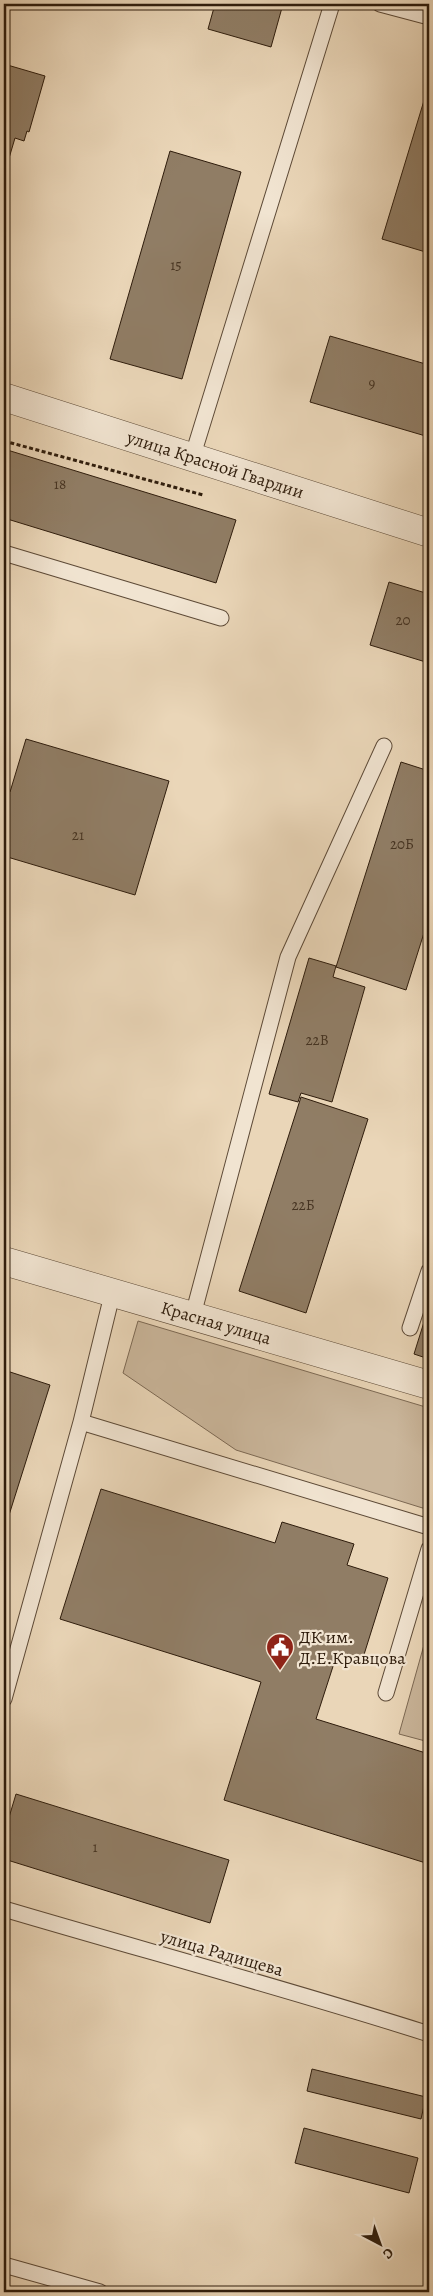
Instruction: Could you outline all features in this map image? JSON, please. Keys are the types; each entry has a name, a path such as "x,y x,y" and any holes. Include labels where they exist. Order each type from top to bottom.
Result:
{"street":[{"name":"улица Красной Гвардии","path":"4,397 429,533"},
{"name":"Красная улица","path":"4,1261 429,1385"}],"lane":[{"path":"192,458 332,4"},
{"path":"380,4 429,18"},
{"path":"4,553 221,618"},
{"path":"193,1315 288,957 384,746"},
{"path":"410,1328 429,1271"},
{"path":"4,1699 81,1422 113,1292"},
{"path":"81,1422 429,1527"},
{"path":"386,1693 429,1549"},
{"name":"улица Радищева","path":"4,1909 205,1968 331,2002 429,2034"},
{"path":"4,2265 100,2292"}],"shaded area":[{"path":"138,1321 429,1408 429,1510 236,1450 123,1373"},
{"path":"429,1627 429,1742 399,1734"}],"building":[{"path":"215,4 283,4 271,47 208,29"},
{"path":"4,64 45,76 29,132 27,131 24,141 15,138 4,175"},
{"path":"429,84 429,253 382,239"},
{"path":"170,151 241,172 182,379 110,359"},
{"path":"330,336 429,365 429,437 310,402"},
{"path":"4,449 236,520 216,583 4,518"},
{"path":"389,582 429,594 429,663 370,645"},
{"path":"26,739 169,781 135,895 4,856 4,790 10,792"},
{"path":"401,762 429,771 429,917 406,990 336,967"},
{"path":"309,958 336,966 333,977 365,987 332,1102 301,1093 298,1102 269,1094"},
{"path":"301,1097 368,1119 306,1313 239,1291"},
{"path":"429,1306 429,1359 414,1354"},
{"path":"4,1370 50,1385 4,1531"},
{"name":"ДК им. Д.Е.Кравцова","path":"101,1489 275,1543 282,1522 354,1544 347,1565 388,1578 362,1661 337,1654 316,1719 429,1754 429,1864 224,1800 261,1682 60,1619"},
{"path":"16,1794 229,1860 210,1923 4,1859 4,1834"},
{"path":"312,2069 426,2097 421,2119 307,2091"},
{"path":"304,2128 418,2158 409,2193 295,2163"}],"place":[{"name":"ДК им. Д.Е.Кравцова","path":"280,1671"}]}
